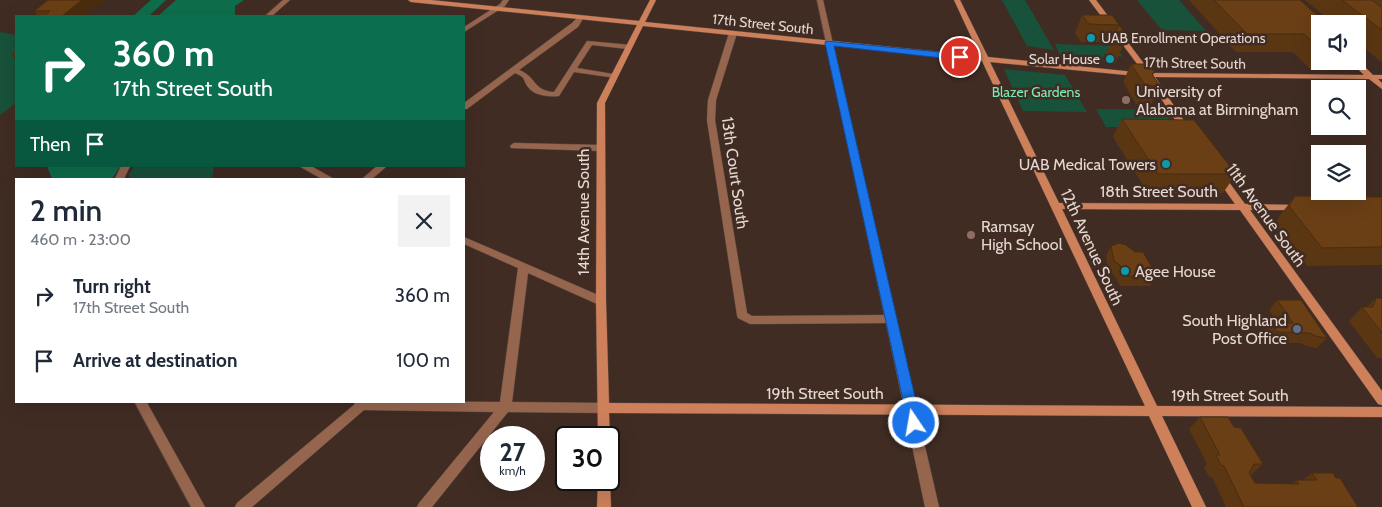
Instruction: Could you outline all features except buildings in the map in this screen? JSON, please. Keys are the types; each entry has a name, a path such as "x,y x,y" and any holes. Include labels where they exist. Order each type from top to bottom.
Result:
{"street":[{"path":"269,15 287,0"},
{"name":"17th Street South","path":"411,0 985,60 1149,75 1382,77"},
{"path":"465,29 498,8 506,0"},
{"name":"14th Avenue South","path":"604,426 601,301 601,103 653,0"},
{"path":"820,0 912,409 932,507"},
{"name":"12th Avenue South","path":"957,0 1200,507"},
{"path":"1092,0 1149,75 1194,141"},
{"path":"465,106 575,25 581,17"},
{"name":"13th Court South","path":"733,33 712,100 711,120 740,308 744,318 750,320 892,319"},
{"path":"513,70 526,76 535,90 556,94 590,43 628,47"},
{"path":"573,70 613,76"},
{"path":"1364,70 1382,87"},
{"path":"514,146 600,148"},
{"path":"305,167 328,178"},
{"path":"367,178 382,167"},
{"name":"11th Avenue South","path":"1215,171 1382,400"},
{"name":"18th Street South","path":"1057,206 1311,208"},
{"path":"465,240 523,268 601,301"},
{"path":"424,507 506,407 523,268"},
{"path":"141,403 198,507"},
{"path":"242,507 361,403"},
{"name":"19th Street South","path":"361,403 603,408 1382,412"},
{"path":"604,491 604,507"}],"green space":[{"path":"151,0 166,0 150,15 134,15"},
{"path":"176,0 244,0 235,6 235,15 159,15"},
{"path":"1002,0 1025,0 1054,50 1027,46"},
{"path":"1137,0 1179,0 1206,31 1162,30"},
{"path":"0,32 15,35 15,104 0,115"},
{"path":"1055,44 1116,46 1123,57 1105,53 1100,65 1063,61"},
{"name":"Blazer Gardens","path":"1004,69 1065,75 1087,112 1023,111"},
{"path":"1096,109 1164,110 1175,127 1106,127"},
{"path":"47,167 119,167 113,178 52,178"},
{"path":"134,167 214,167 212,178 129,178 129,174"}],"place":[{"name":"UAB Enrollment Operations","path":"1091,38"},
{"name":"Solar House","path":"1110,59"},
{"name":"University of Alabama at Birmingham","path":"1126,100"},
{"name":"UAB Medical Towers","path":"1166,164"},
{"name":"Ramsay High School","path":"971,235"},
{"name":"Agee House","path":"1125,271"},
{"name":"South Highland Post Office","path":"1297,329"}],"route":[{"path":"914,423 829,43 960,57"}]}
